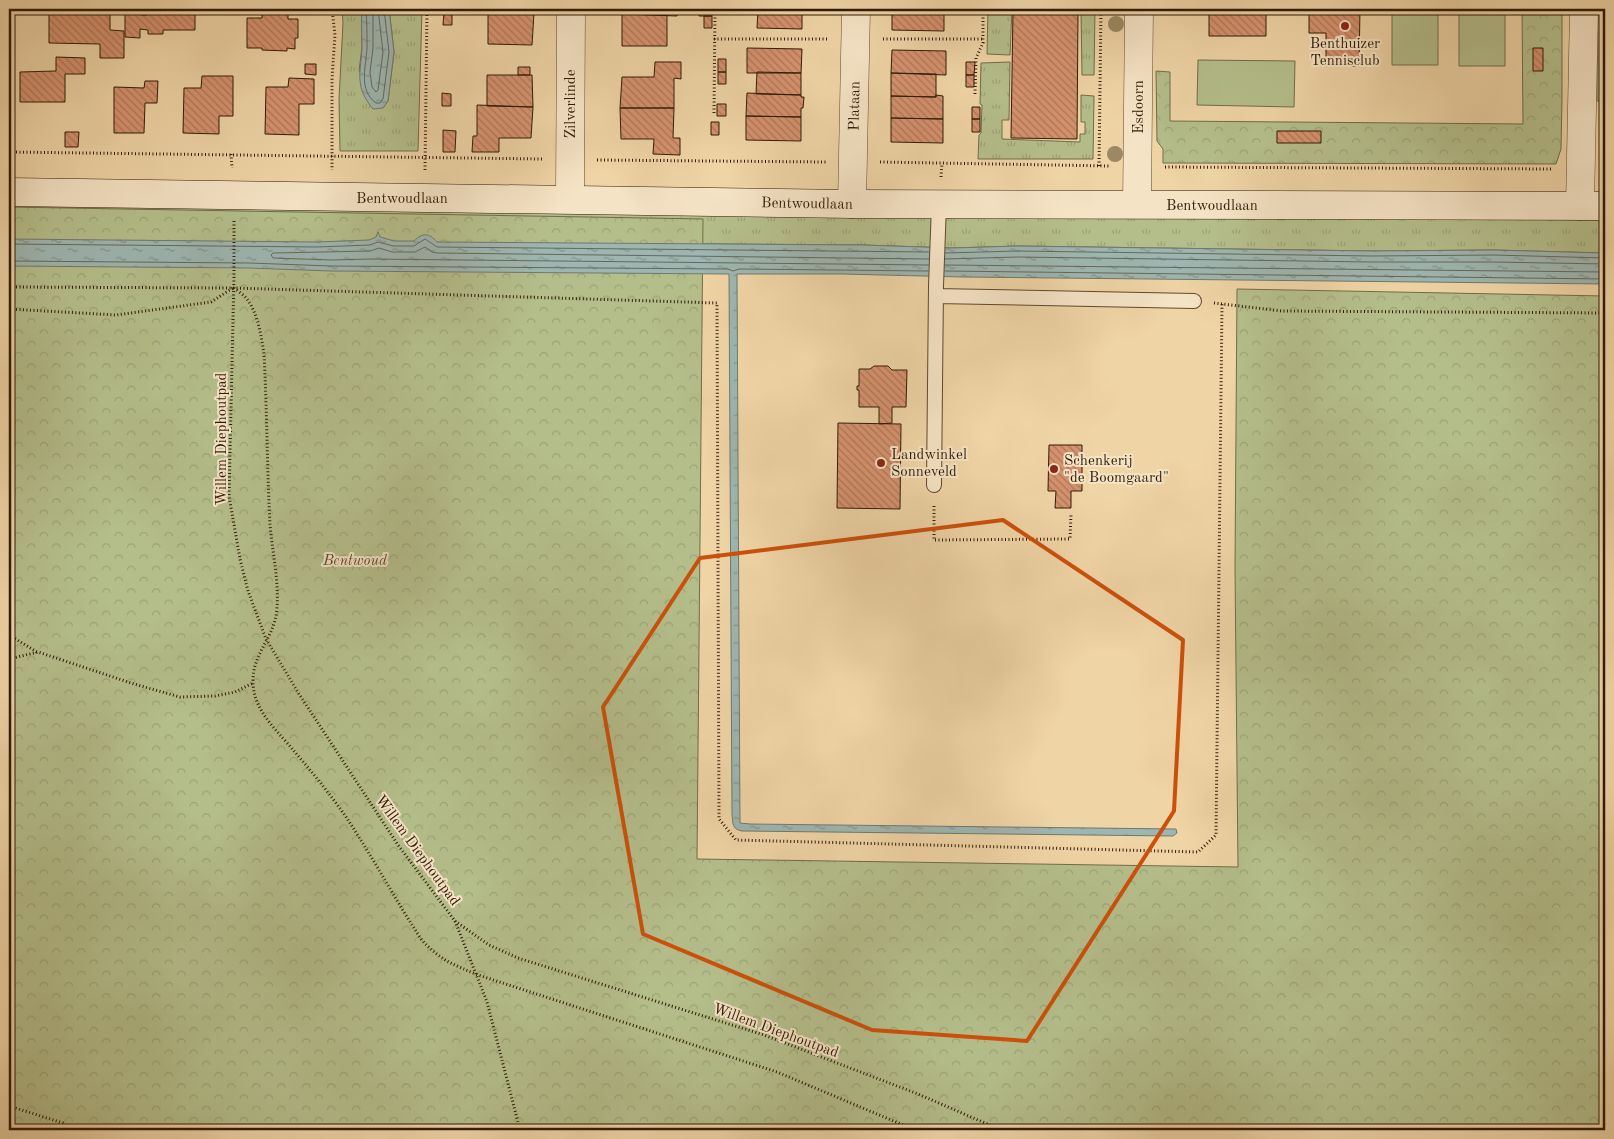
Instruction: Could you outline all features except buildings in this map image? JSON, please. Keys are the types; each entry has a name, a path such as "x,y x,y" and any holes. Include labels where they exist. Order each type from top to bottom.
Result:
{"main road":[{"name":"Zilverlinde","path":"570,198 571,9"},
{"name":"Plataan","path":"852,204 856,9"},
{"name":"Esdoorn","path":"1137,204 1139,9"},
{"path":"1584,9 1593,206"},
{"name":"Bentwoudlaan","path":"9,192 423,198 570,198 852,204 1593,206"}],"lane":[{"path":"934,485 939,204"},
{"path":"936,291 1194,301"}],"path":[{"path":"331,197 333,155 332,78 335,35 332,9"},
{"path":"423,198 426,157 427,9"},
{"path":"714,113 715,9"},
{"path":"975,94 976,58 983,43 983,9"},
{"path":"1099,166 1101,9"},
{"path":"9,152 1099,166 1557,169"},
{"name":"Willem Diephoutpad","path":"234,238 230,496 240,559 248,591 266,639 299,694 398,845 455,920 489,945 518,958 764,1035 918,1094 1001,1130"},
{"path":"9,287 234,288 717,303 719,819 736,840 1198,852 1216,835 1222,304"},
{"path":"9,309 116,315 211,302 234,288"},
{"path":"234,288 246,298 254,312 260,330 264,354 270,524 277,607 276,619 257,658 253,671 256,698 264,714 346,817 421,939 432,952 448,962 478,975 777,1072 915,1130"},
{"path":"1194,301 1282,311 1605,313"},
{"path":"934,485 934,540 1070,538 1071,514"},
{"path":"9,635 38,652 180,698 215,696 235,692 253,683"},
{"path":"9,659 38,652"},
{"path":"455,920 487,1002 520,1130"},
{"path":"9,1106 63,1123 71,1130"}],"highlighted area":[{"path":"1003,520 1183,640 1174,811 1027,1041 872,1030 643,934 603,707 700,558"}],"green space":[{"path":"342,9 362,9 362,47 359,71 383,108 388,101 394,52 389,9 422,9 418,151 340,151 339,99"},
{"path":"988,9 1012,9 1010,55 987,54"},
{"path":"1012,9 1095,9 1094,75 1082,75 1081,10"},
{"path":"1392,9 1438,9 1438,65 1392,65"},
{"path":"1459,9 1505,9 1505,66 1459,66"},
{"path":"1522,9 1562,9 1561,149 1556,164 1163,163 1163,149 1157,141 1156,71 1170,72 1170,121 1523,124"},
{"path":"1597,9 1605,9 1605,101 1597,101"},
{"path":"1198,60 1295,61 1294,107 1197,105"},
{"path":"1010,62 1009,120 1002,120 1002,139 1080,142 1080,134 1085,134 1085,122 1081,122 1081,95 1094,96 1093,159 978,159 982,105 980,104 981,63"},
{"path":"9,203 964,215 1605,220 1605,253 1494,250 1372,251 1018,246 952,248 863,245 9,239"},
{"name":"Bentwoud","path":"9,207 703,219 697,859 1238,867 1235,568 1237,289 1605,296 1605,1130 9,1130"}],"water":[{"path":"362,9 389,9 394,52 388,101 383,108 373,109 363,94 361,87"},
{"path":"378,232 380,237 394,241 414,241 420,236 429,235 437,242 863,245 952,248 1018,246 1372,251 1494,250 1605,253 1605,284 737,274 740,823 1176,829 1177,833 1173,836 742,831 735,827 732,814 729,274 9,266 9,239 317,242 369,240 376,237"}],"place":[{"name":"Benthuizer Tennisclub","path":"1345,26"},
{"name":"Landwinkel Sonneveld","path":"881,463"},
{"name":"Schenkerij \"de Boomgaard\"","path":"1054,469"}]}
